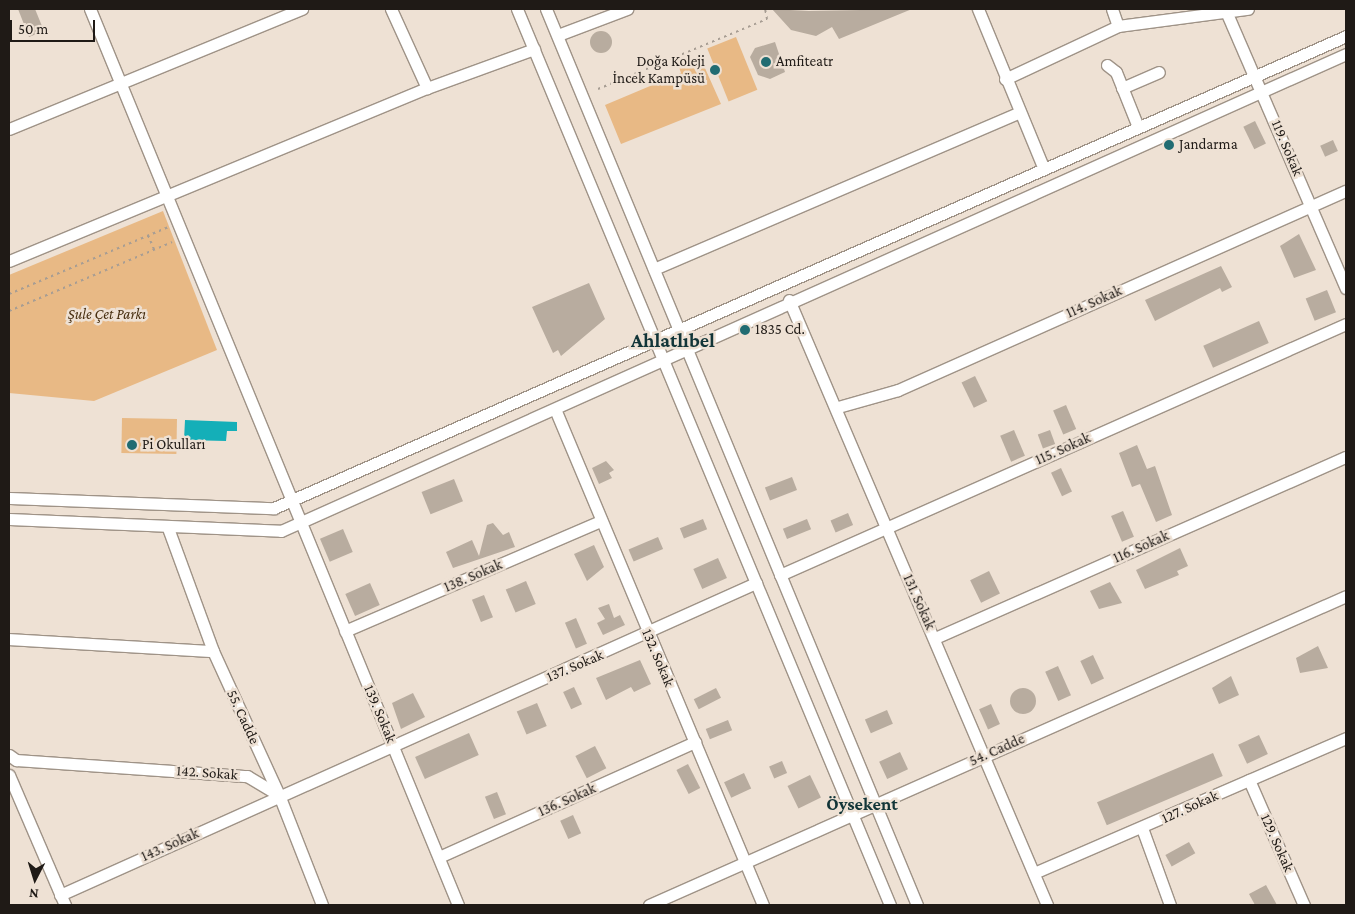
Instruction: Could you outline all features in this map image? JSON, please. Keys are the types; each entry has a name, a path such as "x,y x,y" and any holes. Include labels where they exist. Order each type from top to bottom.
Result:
{"street":[{"name":"139. Sokak","path":"90,9 458,905"},
{"path":"9,129 302,9"},
{"path":"391,9 427,88"},
{"path":"517,9 890,905"},
{"path":"546,9 917,905"},
{"path":"558,35 627,9"},
{"path":"978,9 1044,169"},
{"path":"1112,9 1118,26"},
{"path":"1006,79 1118,26 1248,9"},
{"name":"119. Sokak","path":"1226,11 1263,90 1346,288"},
{"path":"9,498 274,508 655,337 1346,36"},
{"path":"9,261 166,194 427,88 534,50"},
{"path":"9,519 168,528 281,531 302,524 556,410 789,300 1346,54"},
{"path":"1106,65 1122,88 1138,127"},
{"path":"1122,88 1159,72"},
{"path":"654,269 1020,112"},
{"name":"114. Sokak","path":"838,406 898,390 1346,190"},
{"name":"131. Sokak","path":"789,300 838,406 885,528 935,638 983,757 1047,905"},
{"name":"115. Sokak","path":"780,575 1346,324"},
{"name":"132. Sokak","path":"556,410 600,521 763,905"},
{"name":"116. Sokak","path":"935,638 1346,456"},
{"name":"138. Sokak","path":"345,631 600,521"},
{"name":"55. Cadde","path":"168,528 213,651 279,795 322,905"},
{"name":"137. Sokak","path":"392,745 648,634 756,583"},
{"name":"54. Cadde","path":"648,905 746,864 874,802 983,757 1346,596"},
{"path":"9,639 213,651"},
{"name":"127. Sokak","path":"1034,873 1142,828 1346,738"},
{"name":"136. Sokak","path":"439,857 695,742"},
{"path":"279,795 392,745"},
{"name":"142. Sokak","path":"9,755 16,760 247,776 279,795"},
{"path":"9,775 63,900"},
{"name":"129. Sokak","path":"1249,780 1304,905"},
{"name":"143. Sokak","path":"63,900 279,795"},
{"path":"1142,828 1170,905"}],"path":[{"path":"598,89 767,19 765,9"},
{"path":"9,294 177,223"},
{"path":"148,235 154,249"},
{"path":"9,311 183,237"}],"green space":[{"path":"736,37 757,90 729,101 707,49"},
{"path":"700,57 721,104 621,144 605,105 681,73 679,67"},
{"name":"Şule Çet Parkı","path":"163,211 217,350 94,401 9,393 9,275"},
{"path":"122,418 177,419 176,454 121,453"}],"water":[{"path":"185,420 237,422 237,431 227,431 226,441 184,440"}],"building":[{"path":"18,9 35,9 44,31 29,37"},
{"path":"772,9 809,11 912,9 839,39 832,27 816,36 791,30"},
{"path":"601,31 609,34 612,42 609,50 601,53 593,50 590,42 593,34"},
{"name":"Amfiteatr","path":"775,42 785,72 770,79 758,75 750,57 755,48"},
{"path":"1255,121 1266,143 1254,149 1243,127"},
{"path":"1333,140 1338,151 1325,157 1320,146"},
{"path":"1299,234 1316,270 1294,278 1280,246"},
{"path":"1221,266 1232,287 1222,292 1220,288 1155,321 1145,300"},
{"path":"589,283 605,319 561,356 558,350 553,353 532,307"},
{"path":"1327,290 1336,312 1315,321 1306,299"},
{"path":"1259,321 1269,343 1213,368 1203,346"},
{"path":"975,376 987,401 974,408 962,383"},
{"path":"1066,405 1076,429 1063,434 1053,410"},
{"path":"1014,430 1025,456 1011,462 1000,436"},
{"path":"1050,430 1055,444 1043,449 1038,434"},
{"path":"1137,445 1147,469 1155,466 1172,515 1156,522 1140,484 1132,487 1119,453"},
{"path":"606,461 614,470 609,473 612,478 599,484 592,468"},
{"path":"1061,468 1072,492 1062,496 1051,473"},
{"path":"792,477 797,490 770,500 765,487"},
{"path":"454,479 463,501 431,514 422,492"},
{"path":"1123,511 1134,537 1122,542 1111,516"},
{"path":"848,513 853,525 836,532 831,520"},
{"path":"703,519 707,529 684,539 680,528"},
{"path":"807,519 811,529 787,539 783,529"},
{"path":"493,523 503,535 509,532 515,547 453,568 446,552 472,540 479,556 487,525"},
{"path":"343,529 353,552 330,562 320,539"},
{"path":"658,537 663,549 634,561 629,550"},
{"path":"594,545 604,567 587,581 574,554"},
{"path":"1180,548 1188,566 1177,571 1179,575 1145,589 1136,570"},
{"path":"718,558 727,578 702,589 693,569"},
{"path":"989,571 1000,593 981,603 970,580"},
{"path":"526,581 536,604 516,613 506,590"},
{"path":"1110,582 1122,603 1099,609 1090,591"},
{"path":"370,583 380,605 355,616 345,594"},
{"path":"484,595 493,617 481,622 472,600"},
{"path":"609,604 614,618 620,615 625,625 603,635 597,623 605,619 598,608"},
{"path":"576,618 587,644 576,648 565,623"},
{"path":"1318,646 1328,668 1300,673 1296,658"},
{"path":"1093,655 1104,679 1091,684 1080,661"},
{"path":"640,660 651,684 634,692 631,687 606,700 596,678"},
{"path":"1058,666 1071,695 1058,701 1045,672"},
{"path":"1231,676 1239,695 1219,704 1212,688"},
{"path":"574,687 582,704 571,709 563,692"},
{"path":"716,688 721,698 699,709 694,699"},
{"path":"1023,688 1032,692 1036,701 1032,710 1023,714 1014,710 1010,701 1014,692"},
{"path":"413,693 425,717 401,729 392,703"},
{"path":"537,703 547,726 527,735 517,712"},
{"path":"991,704 1000,724 988,729 979,709"},
{"path":"887,710 893,724 871,733 865,719"},
{"path":"728,720 732,730 710,739 706,729"},
{"path":"469,733 479,755 425,779 415,757"},
{"path":"1259,735 1268,754 1247,764 1238,745"},
{"path":"595,746 606,768 587,778 575,756"},
{"path":"900,752 908,769 887,779 879,762"},
{"path":"1213,753 1223,776 1107,825 1097,802"},
{"path":"782,761 787,773 774,778 769,766"},
{"path":"688,764 700,788 689,794 676,770"},
{"path":"744,773 751,788 731,798 724,782"},
{"path":"810,775 821,797 798,808 788,786"},
{"path":"497,792 506,814 494,819 485,797"},
{"path":"573,815 581,833 568,839 560,821"},
{"path":"1189,842 1195,853 1172,866 1165,855"},
{"path":"1266,885 1277,905 1255,905 1249,894"}],"place":[{"name":"Amfiteatr","path":"766,62"},
{"name":"Doğa Koleji İncek Kampüsü","path":"715,70"},
{"name":"Jandarma","path":"1169,145"},
{"name":"1835 Cd.","path":"745,330"},
{"name":"Pi Okulları","path":"132,445"}],"district":[{"name":"Ahlatlıbel","path":"673,340"},
{"name":"Öysekent","path":"862,804"}]}
